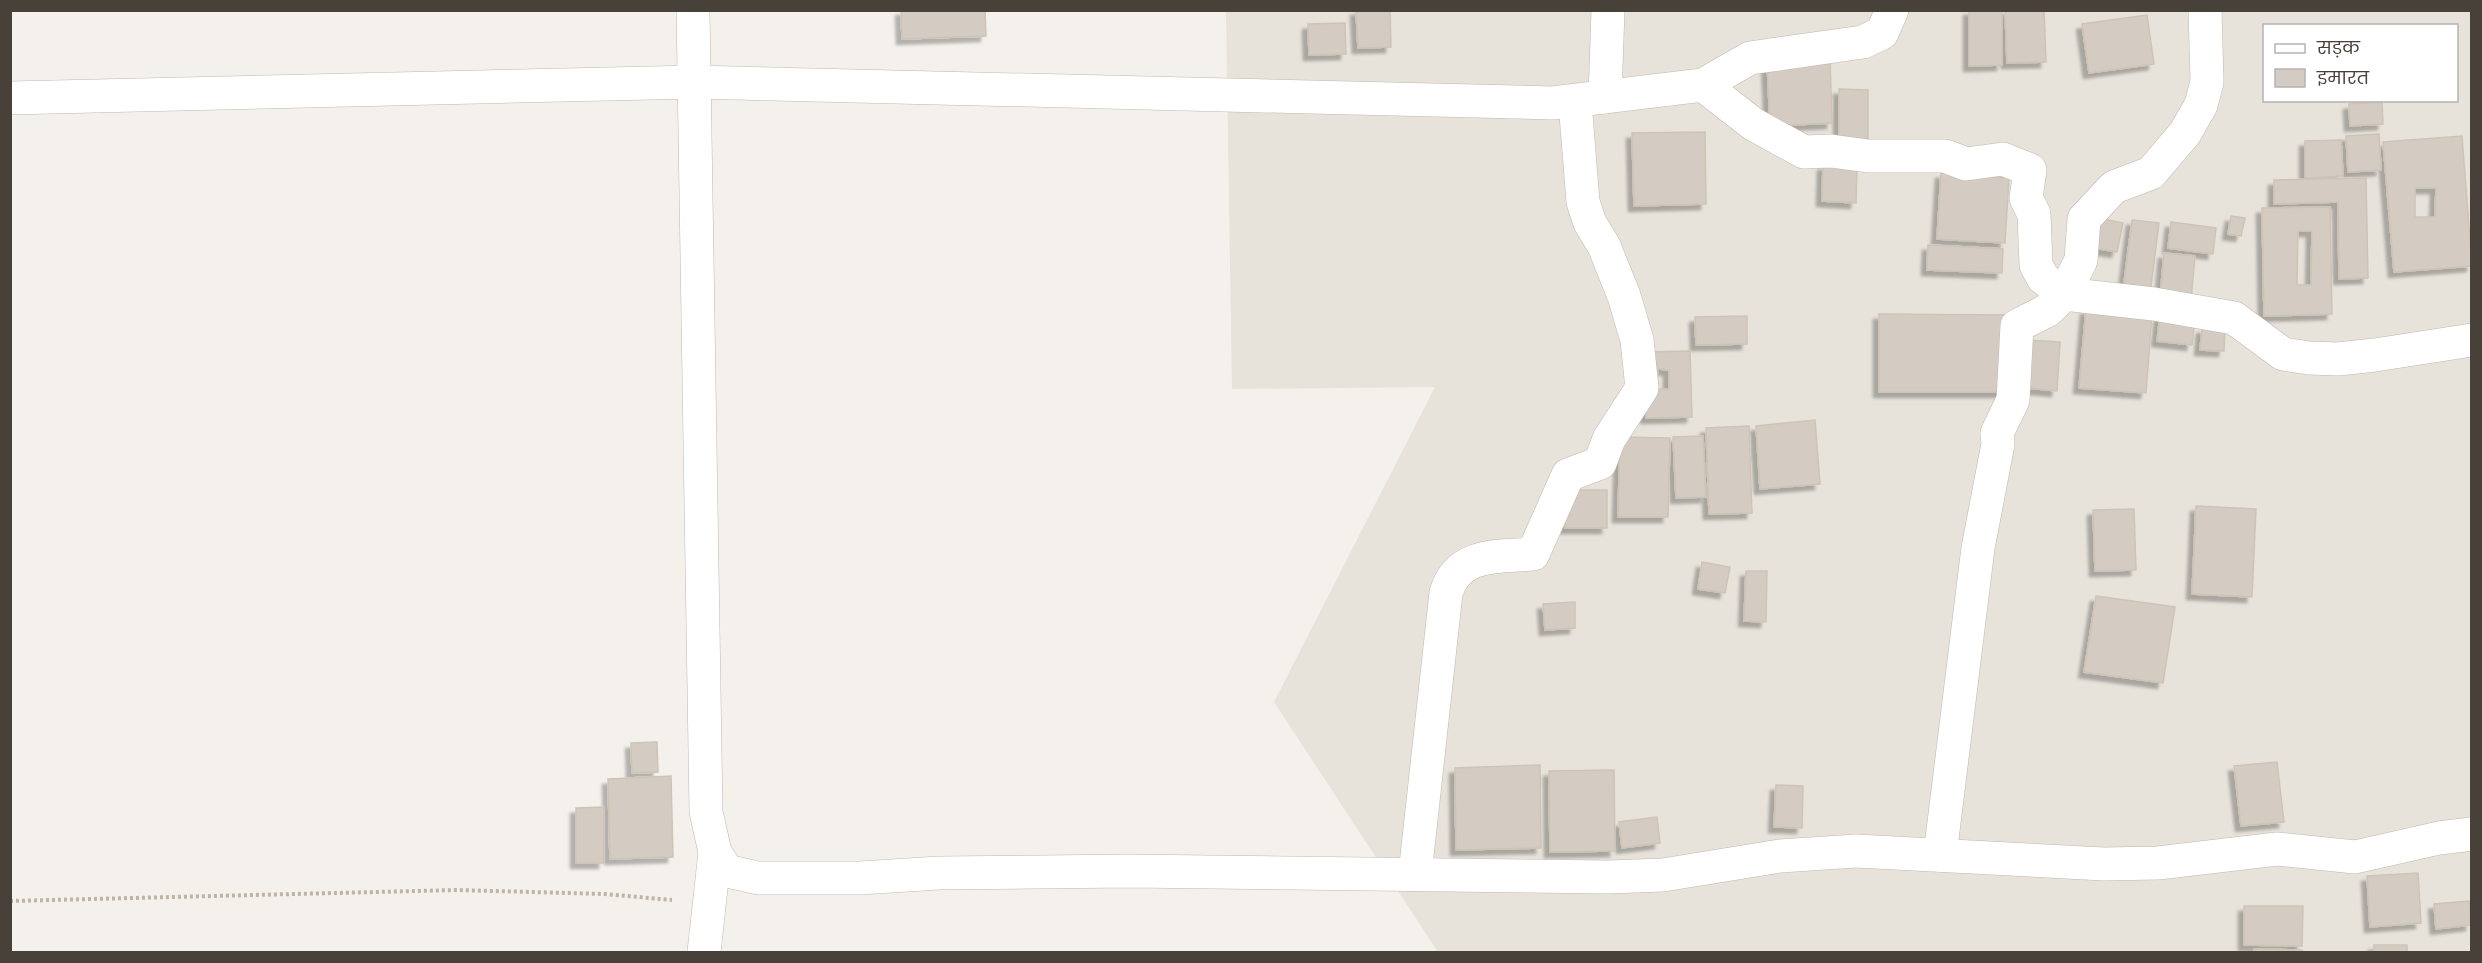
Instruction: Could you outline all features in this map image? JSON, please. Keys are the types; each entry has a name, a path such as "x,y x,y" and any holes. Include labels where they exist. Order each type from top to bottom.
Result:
{"street":[{"path":"693,10 706,812 715,852 704,952"},
{"path":"1415,874 1446,593 1450,578 1462,567 1483,558 1533,554 1568,474 1600,463 1609,439 1642,388 1637,340 1624,296 1604,246 1590,223 1583,202 1590,100 1608,10"},
{"path":"10,98 695,82 1553,104 1703,85 1750,58 1863,42 1882,33 1892,10"},
{"path":"1940,855 1978,548 1998,444 1997,433 2013,400 2017,326 2048,310 2064,294 2080,260 2084,219 2114,187 2151,173 2185,133 2201,105 2207,82 2205,10"},
{"path":"1703,85 1753,124 1804,152 1831,151 1868,156 1945,156 1966,164 2003,159 2030,170 2026,198 2034,214 2036,265 2043,278 2064,294 2154,304 2234,318 2283,354 2309,358 2338,359 2375,355 2472,340"},
{"path":"715,852 727,871 758,878 860,878 939,873 1130,871 1609,877 1663,875 1780,856 1856,851 2092,863 2158,863 2277,849 2355,857 2439,838 2472,834"}],"path":[{"path":"10,901 457,890 605,894 709,903"}],"shaded area":[{"path":"1226,11 2471,11 2471,952 1438,952 1274,702 1435,387 1232,389"}],"building":[{"path":"901,10 985,10 986,36 902,39"},
{"path":"1356,10 1390,10 1391,47 1358,48"},
{"path":"1969,10 2002,10 2002,65 1969,66"},
{"path":"2005,10 2044,10 2046,62 2007,63"},
{"path":"2147,15 2154,64 2089,73 2082,24"},
{"path":"1345,23 1346,54 1309,55 1308,24"},
{"path":"1830,58 1832,123 1770,126 1767,61"},
{"path":"1839,89 1868,90 1868,140 1839,140"},
{"path":"2382,102 2383,124 2350,126 2349,104"},
{"path":"1705,132 1706,204 1634,206 1632,133"},
{"path":"2379,134 2381,170 2348,172 2346,136"},
{"path":"2462,136 2472,266 2394,272 2383,142","holes":["2415,188 2436,188 2435,217 2415,217"]},
{"path":"2341,140 2343,176 2305,178 2305,141"},
{"path":"1823,165 1857,166 1856,203 1822,201"},
{"path":"1941,173 2009,178 2005,243 1937,239"},
{"path":"2366,178 2368,278 2339,279 2338,202 2274,204 2274,180"},
{"path":"2330,207 2332,314 2264,316 2262,208","holes":["2298,231 2312,231 2311,285 2297,285"]},
{"path":"2231,216 2245,218 2241,236 2228,234"},
{"path":"2094,217 2123,223 2117,252 2087,247"},
{"path":"2132,220 2159,223 2150,294 2123,291"},
{"path":"2171,222 2216,228 2213,254 2168,248"},
{"path":"1928,245 2003,249 2002,273 1927,270"},
{"path":"2164,253 2195,256 2191,300 2160,298"},
{"path":"2086,309 2152,313 2146,393 2079,388"},
{"path":"1879,314 2005,315 2004,392 1879,392"},
{"path":"2160,315 2195,319 2192,345 2157,341"},
{"path":"1747,316 1747,344 1696,345 1695,317"},
{"path":"2202,328 2225,329 2224,351 2200,350"},
{"path":"2029,340 2060,342 2057,391 2026,388"},
{"path":"1690,351 1692,417 1646,418 1645,352","holes":["1658,369 1669,370 1669,389 1657,389"]},
{"path":"1815,420 1820,484 1760,489 1756,426"},
{"path":"1749,426 1752,513 1709,514 1706,428"},
{"path":"1703,436 1706,497 1676,498 1673,437"},
{"path":"1620,437 1670,438 1668,517 1618,517"},
{"path":"1565,490 1607,490 1607,528 1565,528"},
{"path":"2196,506 2256,509 2252,597 2192,594"},
{"path":"2134,509 2136,570 2095,571 2093,510"},
{"path":"1702,562 1730,567 1725,593 1698,589"},
{"path":"1746,571 1767,571 1766,622 1744,621"},
{"path":"2096,596 2175,607 2163,683 2084,672"},
{"path":"1575,602 1575,628 1545,630 1543,604"},
{"path":"657,742 658,772 632,773 631,743"},
{"path":"2277,762 2284,822 2241,826 2234,766"},
{"path":"1540,765 1541,848 1456,850 1455,768"},
{"path":"1614,770 1615,851 1550,852 1549,771"},
{"path":"671,776 673,857 610,859 608,779"},
{"path":"1776,785 1803,786 1802,828 1774,827"},
{"path":"604,807 604,863 576,863 576,808"},
{"path":"1657,817 1660,843 1622,848 1619,822"},
{"path":"2418,873 2421,923 2370,927 2367,876"},
{"path":"2469,901 2471,925 2436,929 2434,904"},
{"path":"2244,906 2303,906 2302,946 2244,945"},
{"path":"2374,945 2407,945 2407,952 2374,952"},
{"path":"2254,949 2302,950 2302,952 2254,952"}]}
